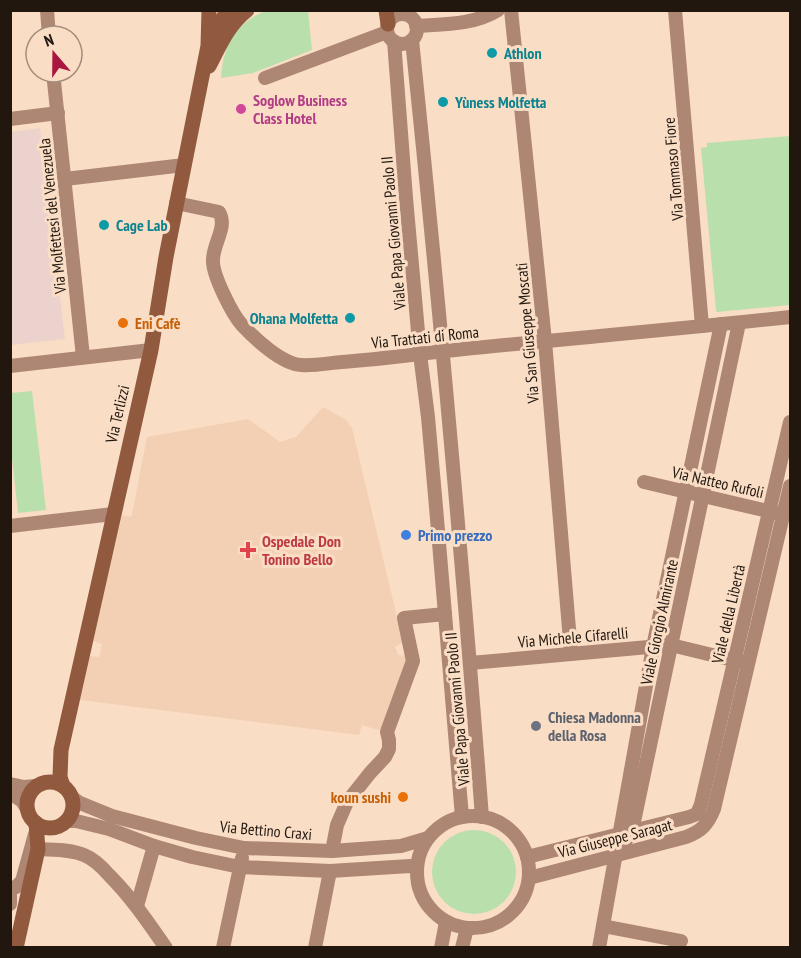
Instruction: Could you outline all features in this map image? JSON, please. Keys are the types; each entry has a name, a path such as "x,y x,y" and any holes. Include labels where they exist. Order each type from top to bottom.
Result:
{"main road":[{"name":"Via Terlizzi","path":"198,10 200,19 197,45 200,85"},
{"name":"Via Terlizzi","path":"67,791 60,777 61,750 151,350 176,203 208,46 209,10"},
{"name":"Via Terlizzi","path":"208,46 229,10"},
{"name":"Via Terlizzi","path":"200,85 227,30 238,17 248,10"},
{"name":"Via Terlizzi","path":"38,785 61,750"},
{"path":"15,940 38,849 36,826 26,807 29,794 38,785 58,783 67,791 72,810 38,849"},
{"path":"36,826 48,828 60,824"}],"street":[{"path":"265,78 390,23 401,15 411,18 463,22 487,17 498,10"},
{"name":"Via San Giuseppe Moscati","path":"511,10 544,341 571,653"},
{"name":"Via Tommaso Fiore","path":"675,10 702,326"},
{"path":"390,23 403,44 412,40 416,34 411,18"},
{"name":"Viale Papa Giovanni Paolo II","path":"390,23 420,354 428,417 462,817"},
{"name":"Viale Papa Giovanni Paolo II","path":"412,40 456,506 482,817"},
{"name":"Via Molfettesi del Venezuela","path":"54,84 84,357"},
{"path":"10,118 58,113"},
{"path":"64,179 184,165"},
{"path":"406,198 428,197"},
{"name":"Via Trattati di Roma","path":"176,203 219,212 222,218 222,228 213,251 212,263 228,305 240,323 257,340 283,359 300,365 790,317"},
{"name":"Viale Giorgio Almirante","path":"599,948 617,854 625,832 671,645 739,323"},
{"name":"Viale Giorgio Almirante","path":"625,832 653,647 721,324"},
{"path":"10,366 151,350"},
{"name":"Viale della Libertà","path":"697,814 790,422"},
{"name":"Via Natteo Rufoli","path":"644,482 784,514"},
{"name":"Viale della Libertà","path":"707,825 714,809 790,486"},
{"path":"436,507 456,506"},
{"path":"10,526 113,514"},
{"path":"332,851 337,825 347,802 385,757 389,749 387,732 413,661 404,618 444,607 464,598"},
{"name":"Via Michele Cifarelli","path":"470,663 671,645 749,664"},
{"path":"10,784 24,787 38,785"},
{"name":"Via Bettino Craxi","path":"67,791 80,803 112,816 244,848 332,851 400,846 428,838"},
{"path":"10,793 26,807"},
{"path":"697,814 707,825"},
{"name":"Via Giuseppe Saragat","path":"527,856 697,814"},
{"path":"462,817 482,817 498,821 511,830 521,842 527,856 529,878 525,895 515,910 501,921 484,927 466,928 446,922 433,912 423,899 418,884 417,868 420,852 428,838 438,828 462,817"},
{"path":"60,824 76,821 109,829 192,857 240,867 330,872 410,866 417,868"},
{"name":"Via Giuseppe Saragat","path":"529,878 687,837 698,833 707,825"},
{"path":"10,889 22,881 36,826"},
{"path":"137,906 154,846"},
{"path":"223,948 244,848"},
{"path":"38,849 70,851 84,855 97,863 137,906 166,948"},
{"path":"315,948 330,872"},
{"path":"10,894 10,904"},
{"path":"441,948 446,922"},
{"path":"603,926 681,941"},
{"path":"462,948 466,928"}],"shaded area":[{"path":"40,128 65,339 11,345 10,132"},
{"name":"Ospedale Don Tonino Bello","path":"323,407 346,420 352,428 403,642 395,647 398,655 407,656 408,661 382,728 378,730 362,725 359,735 80,700 90,656 99,657 101,650 102,644 93,641 122,515 131,517 132,514 147,437 248,419 280,442 296,437"}],"green space":[{"path":"265,11 308,11 312,50 253,73 221,78 224,55 238,29"},
{"path":"790,136 790,305 717,312 701,148 707,147 707,143"},
{"path":"32,391 46,510 18,513 11,449 11,393"},
{"path":"474,830 490,833 504,842 513,856 516,872 513,888 504,902 490,911 474,914 458,911 444,902 435,888 432,872 435,856 444,842 458,833"}],"place":[{"name":"Athlon","path":"492,53"},
{"name":"Yùness Molfetta","path":"443,102"},
{"name":"Soglow Business Class Hotel","path":"241,109"},
{"name":"Cage Lab","path":"104,225"},
{"name":"Ohana Molfetta","path":"350,318"},
{"name":"Eni Cafè","path":"123,323"},
{"name":"Primo prezzo","path":"406,535"},
{"name":"Ospedale Don Tonino Bello","path":"248,550"},
{"name":"Chiesa Madonna della Rosa","path":"536,726"},
{"name":"koun sushi","path":"403,797"}]}
